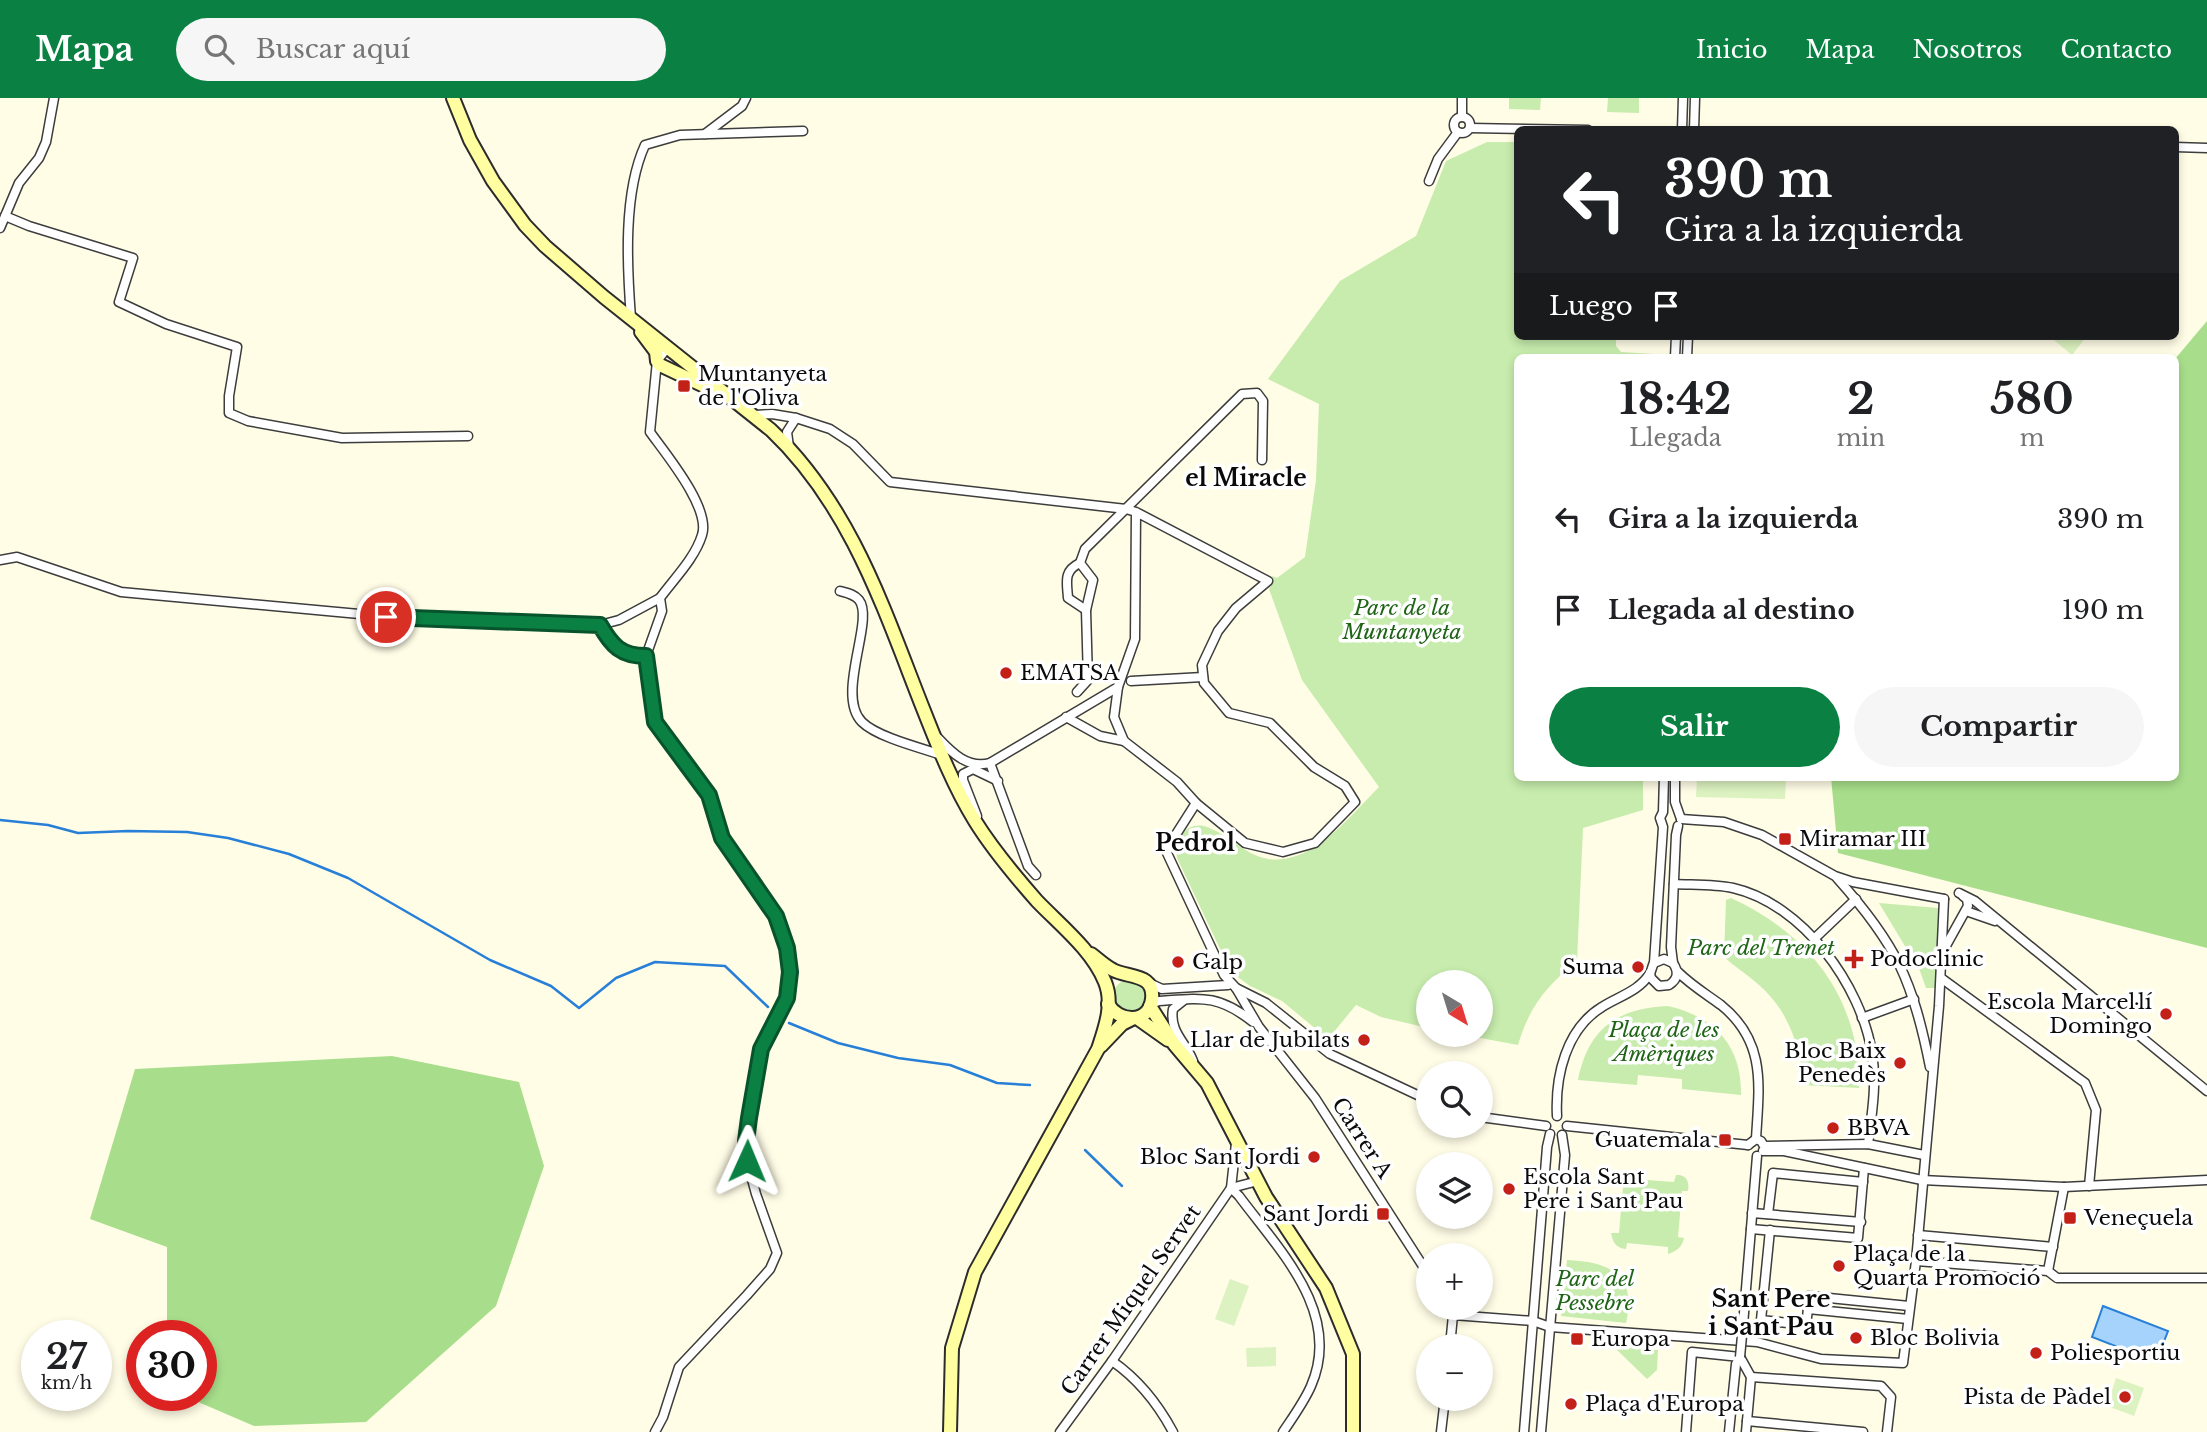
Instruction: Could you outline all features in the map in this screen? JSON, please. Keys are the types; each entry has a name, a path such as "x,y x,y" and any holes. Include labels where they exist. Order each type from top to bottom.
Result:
{"main road":[{"path":"453,98 480,159 516,215 545,246 754,415 789,447 820,484 852,537 942,755 962,799 988,841 1037,900 1084,949 1114,971 1136,975 1147,982 1152,993 1150,1005 1135,1018 1122,1024 1098,1049"},
{"path":"631,318 656,352 659,367 738,402"},
{"path":"950,1432 952,1348 975,1272 1098,1049 1108,1016 1105,981 1084,949"},
{"path":"1108,998 1115,980 1129,974"},
{"path":"1108,998 1118,1015 1135,1018 1174,1044"},
{"path":"1150,1005 1174,1044 1207,1083 1258,1181 1326,1288 1353,1354 1353,1432"}],"street":[{"path":"0,228 19,183 39,158 46,142 54,98"},
{"path":"705,134 741,106 746,98"},
{"path":"1462,98 1462,117"},
{"path":"1682,126 1683,98"},
{"path":"1694,126 1695,98"},
{"path":"1462,117 1469,120 1470,128 1466,133 1458,132 1454,124 1457,119 1462,117"},
{"path":"1470,128 1514,129"},
{"path":"631,318 627,259 631,203 639,158 645,145 680,135 803,131"},
{"path":"1429,181 1438,159 1458,132"},
{"path":"2179,147 2207,148"},
{"path":"5,216 133,258 119,302 166,324 237,347 229,413 248,421 342,438 468,436"},
{"path":"0,560 17,557 121,592 413,619 600,625 619,620 660,598 689,561 703,534 702,521 690,487 650,432 659,367 670,349"},
{"path":"1086,610 1068,598 1067,574 1072,567 1080,563 1085,549 1242,394 1257,393 1264,401 1262,460"},
{"path":"754,415 796,418 830,429 853,444 890,482 1136,512 1268,581 1236,608 1218,631 1202,665 1204,683 1229,713 1270,723 1314,767 1345,786 1354,802 1315,843 1283,852 1245,843 1196,803 1177,782 1124,741 1100,736 1066,717"},
{"path":"771,430 778,415"},
{"path":"771,430 796,418"},
{"path":"789,447 787,432 796,418"},
{"path":"1124,741 1114,717 1118,687 1135,639 1136,512"},
{"path":"1077,692 1088,680 1086,610 1093,580 1080,563"},
{"path":"840,591 852,594 861,602 864,613 854,664 854,708 862,722 889,737 942,755"},
{"path":"655,1432 663,1417 679,1367 747,1296 770,1269 777,1253 756,1194 747,1161 746,1141 761,1049 787,998 790,972 787,948 776,916 722,838 709,795 655,722 646,656 662,611 660,598"},
{"path":"600,625 619,651 631,656 646,656"},
{"path":"1131,681 1203,677"},
{"path":"959,758 978,765 990,763 1118,687"},
{"path":"932,731 959,758 963,780 988,841"},
{"path":"990,763 1028,866 1036,875"},
{"path":"963,774 973,769 998,781"},
{"path":"1557,1116 1565,1054 1574,1034 1587,1018 1631,991 1650,973 1654,963 1664,781"},
{"path":"1675,781 1675,802 1679,819 1671,947 1673,963 1678,972 1729,1013 1751,1043 1759,1072 1756,1139"},
{"path":"1196,803 1168,847 1167,853 1229,988 1237,999 1229,1003"},
{"path":"1663,812 1669,809 1679,819 1724,822 1762,835 1835,876 1853,882 1944,899"},
{"path":"1663,827 1669,830 1679,819"},
{"path":"1835,876 1890,945 1914,999 1931,1075"},
{"path":"1674,884 1734,888 1773,904 1814,939 1837,967 1862,1018 1872,1054 1875,1094 1868,1144"},
{"path":"1944,899 1950,894 1959,893 1975,901 2207,1091"},
{"path":"1942,954 1964,914 1966,899 1959,893"},
{"path":"1814,939 1856,899"},
{"path":"1493,1316 1533,1321 1550,1327 1757,1342 1821,1359 1903,1363 1916,1261 1941,978 1944,899"},
{"path":"1944,910 1951,916 1964,914 1998,922"},
{"path":"1654,963 1664,959 1673,963"},
{"path":"1650,973 1654,983 1664,986 1674,982 1678,972"},
{"path":"1941,978 2085,1083 2096,1110 2089,1186"},
{"path":"1147,982 1162,989 1229,988 1266,1003 1268,1008"},
{"path":"1229,988 1220,997 1229,1003"},
{"name":"Carrer A","path":"1229,988 1245,1004 1259,1027 1315,1098 1416,1255"},
{"path":"1150,1005 1159,1001 1187,999 1216,1000 1268,1008 1330,1054 1416,1094"},
{"path":"1187,999 1176,1004 1171,1021 1195,1067"},
{"path":"1862,1018 1914,999"},
{"name":"Carrer A","path":"1229,1003 1259,1027"},
{"path":"1259,1027 1256,1012 1268,1008"},
{"path":"1524,1432 1550,1119 1557,1116 1564,1119 1567,1126"},
{"path":"1493,1119 1548,1130 1556,1137 1562,1135"},
{"path":"1567,1126 1748,1145 1756,1139"},
{"path":"1541,1432 1565,1155 1562,1135 1567,1126"},
{"path":"1729,1432 1736,1364 1740,1357 1752,1213 1761,1151 1761,1141 1756,1139"},
{"name":"Carrer Miquel Servet","path":"1060,1432 1231,1188 1237,1140"},
{"path":"1748,1145 1749,1153 1868,1144 1924,1155"},
{"path":"1761,1151 1784,1151 1922,1180 2064,1187 2207,1180"},
{"path":"1546,1156 1565,1155"},
{"path":"1751,1229 1858,1238 1864,1168"},
{"path":"1768,1214 1773,1173 1863,1182"},
{"path":"1231,1188 1258,1181"},
{"path":"2048,1271 2064,1187"},
{"path":"1231,1188 1302,1281 1318,1322 1320,1346 1311,1385 1283,1432"},
{"path":"1752,1213 1861,1222"},
{"path":"1770,1230 1761,1320 1806,1325 1809,1296 1909,1306"},
{"path":"1918,1235 2053,1247"},
{"path":"1916,1261 2048,1271 2057,1278 2207,1278"},
{"path":"1808,1309 1908,1319"},
{"path":"1686,1432 1692,1352 1740,1357"},
{"path":"1740,1357 1751,1377 1746,1432"},
{"path":"1112,1360 1132,1374 1173,1432"},
{"path":"1751,1377 1881,1386 1891,1397 1887,1432"},
{"path":"1441,1432 1443,1411"},
{"path":"1747,1420 1863,1432"}],"green space":[{"path":"1509,98 1541,98 1540,110 1509,109"},
{"path":"1608,98 1639,98 1639,113 1607,112"},
{"name":"Parc de la Muntanyeta","path":"1487,142 1514,142 1514,340 1616,340 1616,346 1621,352 1654,354 1514,354 1514,781 1643,781 1643,810 1583,828 1577,961 1556,979 1540,998 1518,1045 1493,1040 1493,970 1416,970 1416,1025 1381,1017 1356,1005 1328,1039 1282,1001 1250,986 1231,972 1176,851 1183,833 1193,826 1200,826 1218,832 1258,856 1281,859 1296,856 1319,845 1330,836 1379,787 1302,680 1269,589 1273,582 1272,576 1277,578 1305,557 1316,480 1319,404 1268,379 1340,281 1416,236 1446,161"},
{"path":"2207,321 2207,948 1838,853 1831,781 2179,781 2179,354"},
{"path":"2054,340 2084,340 2071,354"},
{"path":"1697,781 1786,781 1785,799 1696,797"},
{"name":"Parc del Trenet","path":"1731,898 1753,909 1791,936 1823,970 1846,1011 1857,1054 1859,1088 1803,1085 1796,1043 1778,1006 1755,981 1724,957 1726,900"},
{"path":"1879,903 1938,908 1936,988 1926,988 1920,971"},
{"path":"1129,980 1140,985 1145,996 1140,1007 1129,1012 1118,1007 1113,996 1118,985"},
{"name":"Plaça de les Amèriques","path":"1668,1006 1699,1018 1722,1036 1736,1062 1741,1095 1682,1089 1682,1079 1638,1075 1637,1085 1578,1080 1589,1047 1608,1025 1634,1011"},
{"path":"392,1056 519,1082 544,1166 496,1306 366,1422 254,1426 217,1410 217,1320 167,1320 167,1247 90,1219 135,1069"},
{"path":"1633,1171 1633,1179 1674,1182 1676,1175 1686,1179 1688,1191 1682,1191 1678,1237 1684,1238 1674,1252 1668,1254 1668,1247 1627,1243 1626,1249 1614,1242 1611,1233 1619,1233 1623,1187 1616,1186 1617,1180"},
{"name":"Parc del Pessebre","path":"1567,1260 1596,1264 1617,1274 1624,1282 1627,1293 1626,1323 1561,1316"},
{"path":"1230,1279 1249,1286 1234,1326 1215,1319"},
{"path":"1276,1347 1276,1366 1247,1367 1246,1348"},
{"path":"1614,1347 1658,1350 1657,1370 1647,1379"},
{"name":"Pista de Pàdel","path":"2116,1378 2144,1388 2134,1416 2107,1406"}],"water":[{"path":"2103,1306 2168,1331 2156,1362 2092,1337"}],"waterway":[{"path":"0,820 48,825 78,833 187,832 228,838 289,854 348,878 490,960 551,986 579,1008 616,978 655,962 725,966 768,1007"},
{"path":"789,1023 838,1043 898,1058 950,1065 997,1083 1030,1085"},
{"path":"1085,1150 1122,1186"}],"place":[{"name":"Muntanyeta de l'Oliva","path":"684,386"},
{"name":"EMATSA","path":"1006,673"},
{"name":"Miramar III","path":"1785,839"},
{"name":"Podoclinic","path":"1854,959"},
{"name":"Galp","path":"1178,962"},
{"name":"Suma","path":"1638,967"},
{"name":"Escola Marcel·lí Domingo","path":"2166,1014"},
{"name":"Llar de Jubilats","path":"1364,1040"},
{"name":"Bloc Baix Penedès","path":"1900,1063"},
{"name":"BBVA","path":"1833,1128"},
{"name":"Guatemala","path":"1725,1140"},
{"name":"Bloc Sant Jordi","path":"1314,1157"},
{"name":"Escola Sant Pere i Sant Pau","path":"1509,1189"},
{"name":"Sant Jordi","path":"1383,1214"},
{"name":"Veneçuela","path":"2070,1218"},
{"name":"Plaça de la Quarta Promoció","path":"1839,1266"},
{"name":"Bloc Bolivia","path":"1856,1338"},
{"name":"Europa","path":"1577,1339"},
{"name":"Poliesportiu","path":"2036,1353"},
{"name":"Pista de Pàdel","path":"2125,1397"},
{"name":"Plaça d'Europa","path":"1571,1404"}],"district":[{"name":"el Miracle","path":"1246,478"},
{"name":"Pedrol","path":"1195,843"},
{"name":"Sant Pere i Sant Pau","path":"1771,1312"}],"route":[{"path":"386,617 600,625 619,651 631,656 646,656 655,722 709,795 722,838 776,916 787,948 790,972 787,998 761,1049 746,1141 747,1161"}]}
